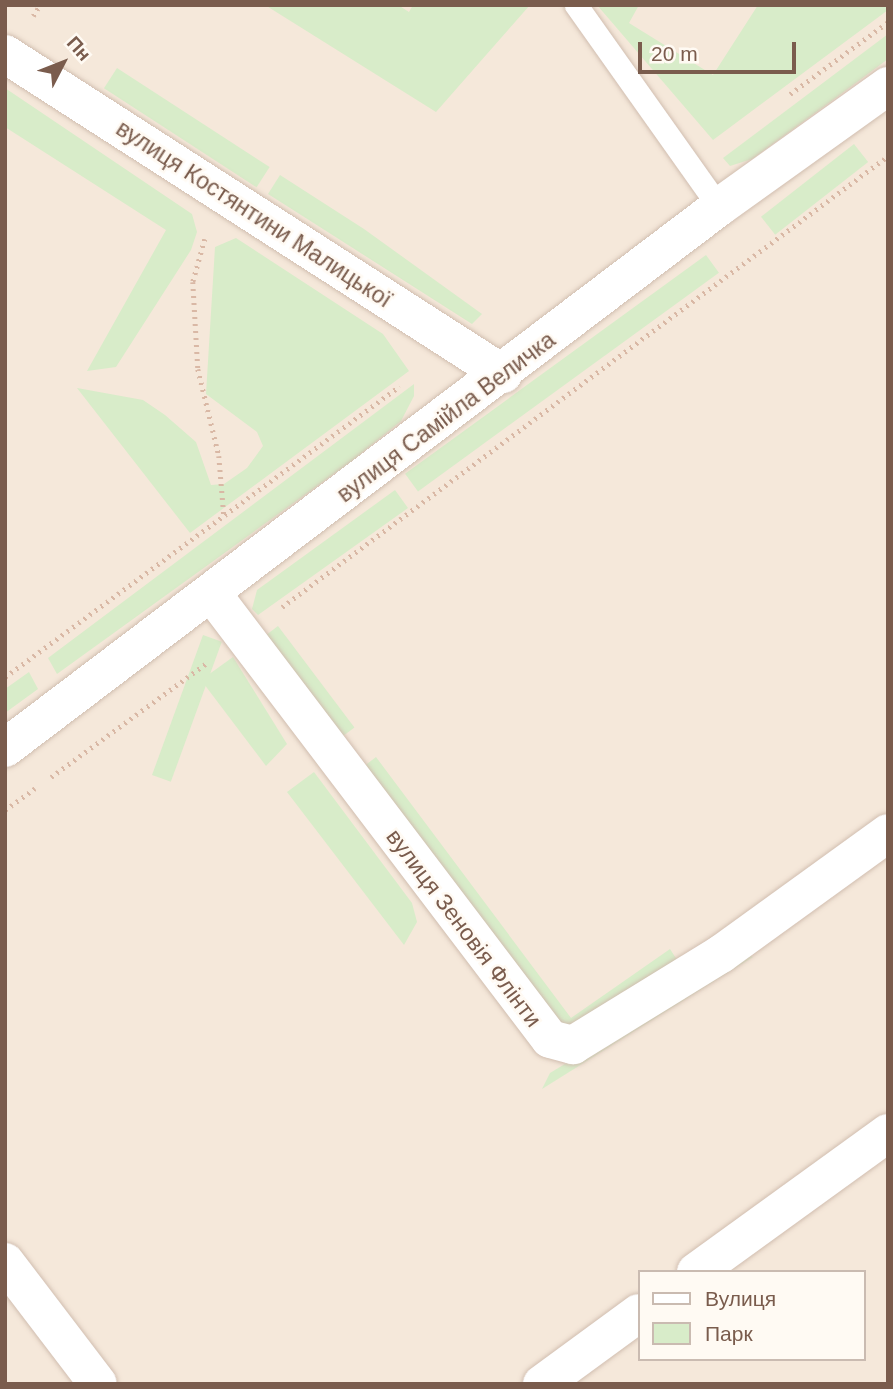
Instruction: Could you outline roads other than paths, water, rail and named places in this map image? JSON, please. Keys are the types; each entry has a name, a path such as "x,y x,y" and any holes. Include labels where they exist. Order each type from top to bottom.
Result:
{"street":[{"name":"вулиця Костянтини Малицької","path":"5,54 503,374"},
{"name":"вулиця Самійла Величка","path":"5,748 213,594 719,207 888,86"},
{"name":"вулиця Зеновія Флінти","path":"213,594 550,1039 573,1045 722,954 888,833"},
{"path":"699,1270 888,1133"},
{"path":"5,1262 98,1384"},
{"path":"542,1384 638,1314"}],"lane":[{"path":"576,5 719,207"}]}
